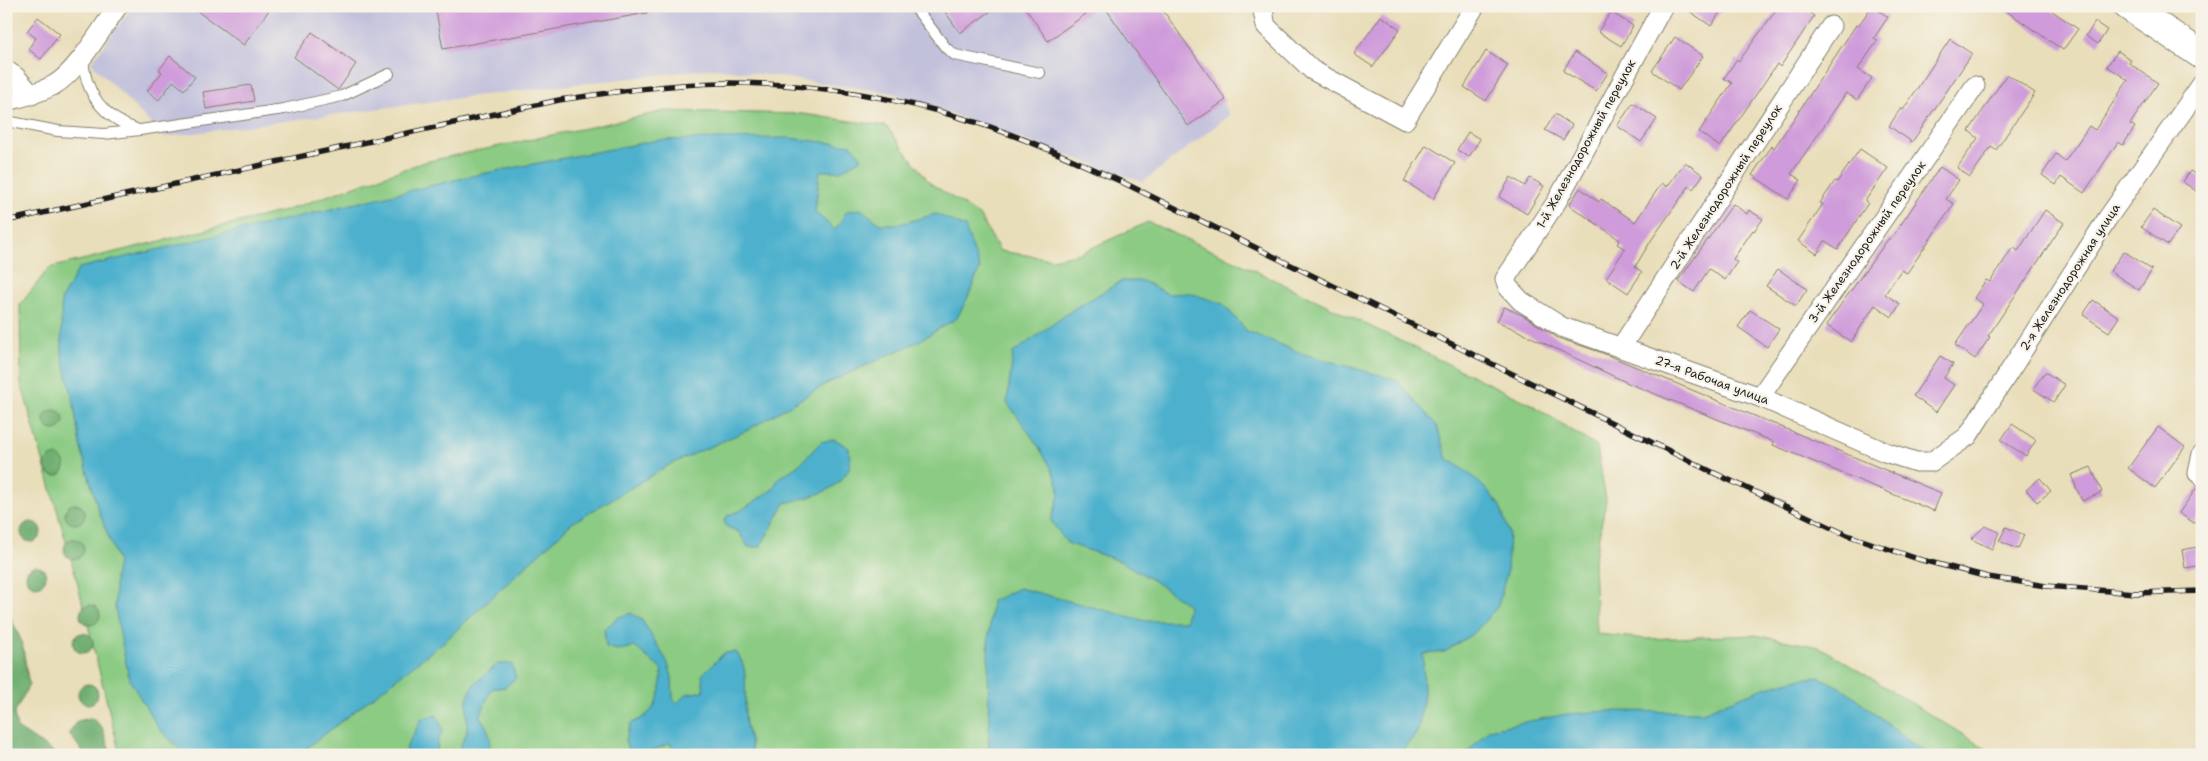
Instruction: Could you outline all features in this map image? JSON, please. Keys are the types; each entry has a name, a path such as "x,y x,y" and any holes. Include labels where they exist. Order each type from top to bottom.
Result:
{"main road":[{"path":"2128,6 2202,55"}],"street":[{"path":"6,101 32,95 55,85 70,73 118,6"},
{"path":"1264,9 1266,26 1312,70 1405,120 1475,6"},
{"name":"1-й Железнодорожный переулок","path":"1505,279 1557,200 1662,6"},
{"name":"2-й Железнодорожный переулок","path":"1621,347 1831,26"},
{"path":"6,70 16,77 32,95"},
{"name":"2-я Железнодорожная улица","path":"1931,462 1968,436 2107,219 2202,84"},
{"name":"3-й Железнодорожный переулок","path":"1760,397 1975,86"},
{"name":"27-я Рабочая улица","path":"1505,279 1508,287 1521,301 1562,327 1760,397 1886,452 1916,462 1931,462"},
{"path":"2202,454 2198,473 2202,476"}],"lane":[{"path":"914,6 946,48 955,55 1040,73"},
{"path":"83,55 84,77 93,97 111,116 125,125 140,130"},
{"path":"6,121 58,131 104,134 140,130 284,109 342,96 389,74"}],"shaded area":[{"path":"133,6 1161,6 1230,115 1143,182 892,93 717,68 466,97 164,137 91,63"}],"green space":[{"path":"666,111 803,114 886,126 930,183 979,215 1000,251 1052,259 1081,253 1148,222 1233,260 1531,404 1597,447 1606,500 1594,562 1597,634 1647,639 1755,635 1820,647 1996,755 120,755 76,577 21,383 20,305 49,268 284,211 424,162"},
{"path":"54,410 61,413 64,420 61,427 54,430 47,427 44,420 47,413"},
{"path":"55,456 62,459 65,466 62,473 55,476 48,473 45,466 48,459"},
{"path":"75,504 82,507 85,514 82,521 75,524 68,521 65,514 68,507"},
{"path":"31,522 38,525 41,532 38,539 31,542 24,539 21,532 24,525"},
{"path":"74,539 81,542 84,549 81,556 74,559 67,556 64,549 67,542"},
{"path":"36,566 43,569 46,576 43,583 36,586 29,583 26,576 29,569"},
{"path":"90,605 97,608 100,615 97,622 90,625 83,622 80,615 83,608"},
{"path":"6,608 22,642 29,685 14,714 17,728 58,755 6,755"},
{"path":"83,633 90,636 93,643 90,650 83,653 76,650 73,643 76,636"},
{"path":"88,684 95,687 98,694 95,701 88,704 81,701 78,694 81,687"},
{"path":"92,718 102,727 110,752 113,755 85,755 69,733 77,721"}],"water":[{"path":"788,138 852,145 862,158 841,171 820,171 815,212 835,230 847,211 861,209 880,224 900,224 936,214 965,227 980,268 957,318 919,341 828,383 748,430 669,465 572,523 446,640 298,755 188,755 159,729 129,679 115,608 115,577 118,562 98,509 80,445 73,399 62,355 61,300 79,268 476,175 658,140"},
{"path":"1122,281 1143,281 1168,294 1190,293 1223,304 1247,331 1304,354 1397,380 1437,426 1446,457 1471,475 1500,506 1509,533 1507,572 1498,606 1475,632 1445,652 1423,654 1424,695 1418,731 1399,755 989,755 988,644 992,601 1019,588 1146,621 1186,621 1188,605 1154,581 1120,561 1067,543 1051,521 1058,498 1058,483 1038,446 1007,403 1013,353 1075,308"},
{"path":"834,439 849,448 850,466 838,483 821,493 785,503 760,547 748,547 739,532 727,527 724,521 728,515 740,511 773,489 778,479 800,464 821,442"},
{"path":"631,613 642,620 667,661 672,677 673,699 677,703 686,694 704,691 702,675 724,653 736,652 744,668 746,686 745,715 752,755 676,755 670,743 652,751 629,753 625,740 631,723 647,715 656,703 662,670 635,647 617,650 606,647 604,629 619,617"},
{"path":"498,664 512,664 516,678 505,687 491,689 480,717 486,727 490,740 487,755 456,755 467,732 467,698 474,684"},
{"path":"1819,677 1847,691 1911,743 1931,755 1465,755 1489,729 1567,714 1608,711 1702,712 1764,688 1798,679"},
{"path":"437,715 443,730 437,743 438,755 406,755 406,748 422,718"}],"building":[{"path":"190,6 272,6 244,45"},
{"path":"435,6 646,6 647,13 443,49"},
{"path":"941,6 998,6 960,33"},
{"path":"1024,6 1097,6 1048,41"},
{"path":"1104,6 1160,6 1226,100 1188,126"},
{"path":"1682,6 1724,6 1711,26"},
{"path":"1779,6 1800,6 1814,16 1780,67 1777,64 1720,147 1699,132 1732,83 1724,78 1737,59 1739,61"},
{"path":"1872,6 1888,17 1874,38 1878,40 1858,69 1872,78 1857,100 1846,93 1791,174 1801,180 1788,199 1752,175 1772,146 1774,148 1856,25 1858,26"},
{"path":"1999,6 2045,6 2078,29 2063,50"},
{"path":"1611,12 1633,26 1621,46 1598,32"},
{"path":"1381,16 1400,29 1373,67 1354,54"},
{"path":"38,17 60,34 41,59 28,49 36,38 27,31"},
{"path":"2095,22 2107,30 2098,44 2086,36"},
{"path":"312,32 356,64 338,90 294,57"},
{"path":"1675,37 1703,56 1679,90 1652,71"},
{"path":"1950,39 1972,54 1912,142 1889,126 1901,108 1903,110"},
{"path":"1486,51 1508,65 1486,101 1464,87"},
{"path":"2118,51 2131,60 2129,63 2158,83 2130,124 2135,127 2123,145 2118,142 2084,193 2061,177 2056,185 2042,175 2056,154 2065,161 2089,126 2095,130 2128,80 2107,66"},
{"path":"1575,52 1608,73 1596,91 1563,71"},
{"path":"170,56 195,77 184,90 173,81 159,100 147,91 162,72 159,70"},
{"path":"2007,74 2035,93 1996,150 1991,147 1970,177 1957,168 1978,138 1969,131"},
{"path":"251,85 254,101 206,109 203,92"},
{"path":"1633,103 1657,119 1641,142 1617,126"},
{"path":"1555,114 1572,125 1563,140 1545,130"},
{"path":"1468,132 1480,139 1469,157 1457,150"},
{"path":"1426,145 1455,163 1433,199 1404,181"},
{"path":"1860,149 1888,168 1865,201 1868,203 1838,249 1825,241 1817,254 1798,241 1823,204 1820,203"},
{"path":"1685,162 1703,175 1693,189 1689,186 1652,239 1635,267 1642,272 1628,293 1606,278 1625,249 1617,244 1620,240 1569,205 1580,188 1599,202 1601,199 1635,222 1662,183 1667,187"},
{"path":"1940,167 1959,180 1946,199 1954,204 1907,273 1901,270 1885,294 1900,304 1892,317 1875,305 1851,342 1826,325 1889,238 1891,239"},
{"path":"2190,171 2202,178 2202,195 2183,182"},
{"path":"1511,177 1525,186 1530,178 1544,186 1527,214 1499,197"},
{"path":"1733,204 1747,214 1749,210 1763,219 1733,259 1737,262 1725,280 1709,269 1694,292 1678,281"},
{"path":"2045,210 2064,223 1988,336 1990,337 1975,359 1955,345 1983,304 1974,298 1986,280 1990,282 2013,247 2018,251"},
{"path":"2153,210 2180,228 2168,245 2141,227"},
{"path":"2124,251 2152,270 2139,290 2110,271"},
{"path":"1778,269 1807,289 1796,306 1766,286"},
{"path":"2093,300 2119,317 2109,332 2083,315"},
{"path":"1504,307 1524,316 1558,338 1600,352 1941,493 1934,511 1773,445 1774,442 1628,383 1497,321"},
{"path":"1750,310 1779,329 1767,347 1738,327"},
{"path":"1940,356 1953,364 1944,378 1954,385 1936,412 1913,396"},
{"path":"2045,372 2065,385 2054,402 2033,389"},
{"path":"2012,424 2036,440 2026,456 2001,440"},
{"path":"2158,427 2185,447 2155,488 2128,468"},
{"path":"2091,467 2102,492 2082,501 2071,475"},
{"path":"2040,478 2051,491 2037,502 2026,490"},
{"path":"2198,486 2202,487 2202,512 2194,523 2179,513"},
{"path":"1985,526 1999,532 1992,549 1971,539"},
{"path":"2006,527 2024,535 2018,549 1999,541"},
{"path":"2202,546 2202,565 2185,568 2182,550"}],"railway":[{"path":"6,221 559,100 621,91 725,83 786,85 877,97 985,125 1043,147 1120,181 1712,472 1847,535 1918,559 1988,577 2046,586 2135,593 2202,591"}]}
